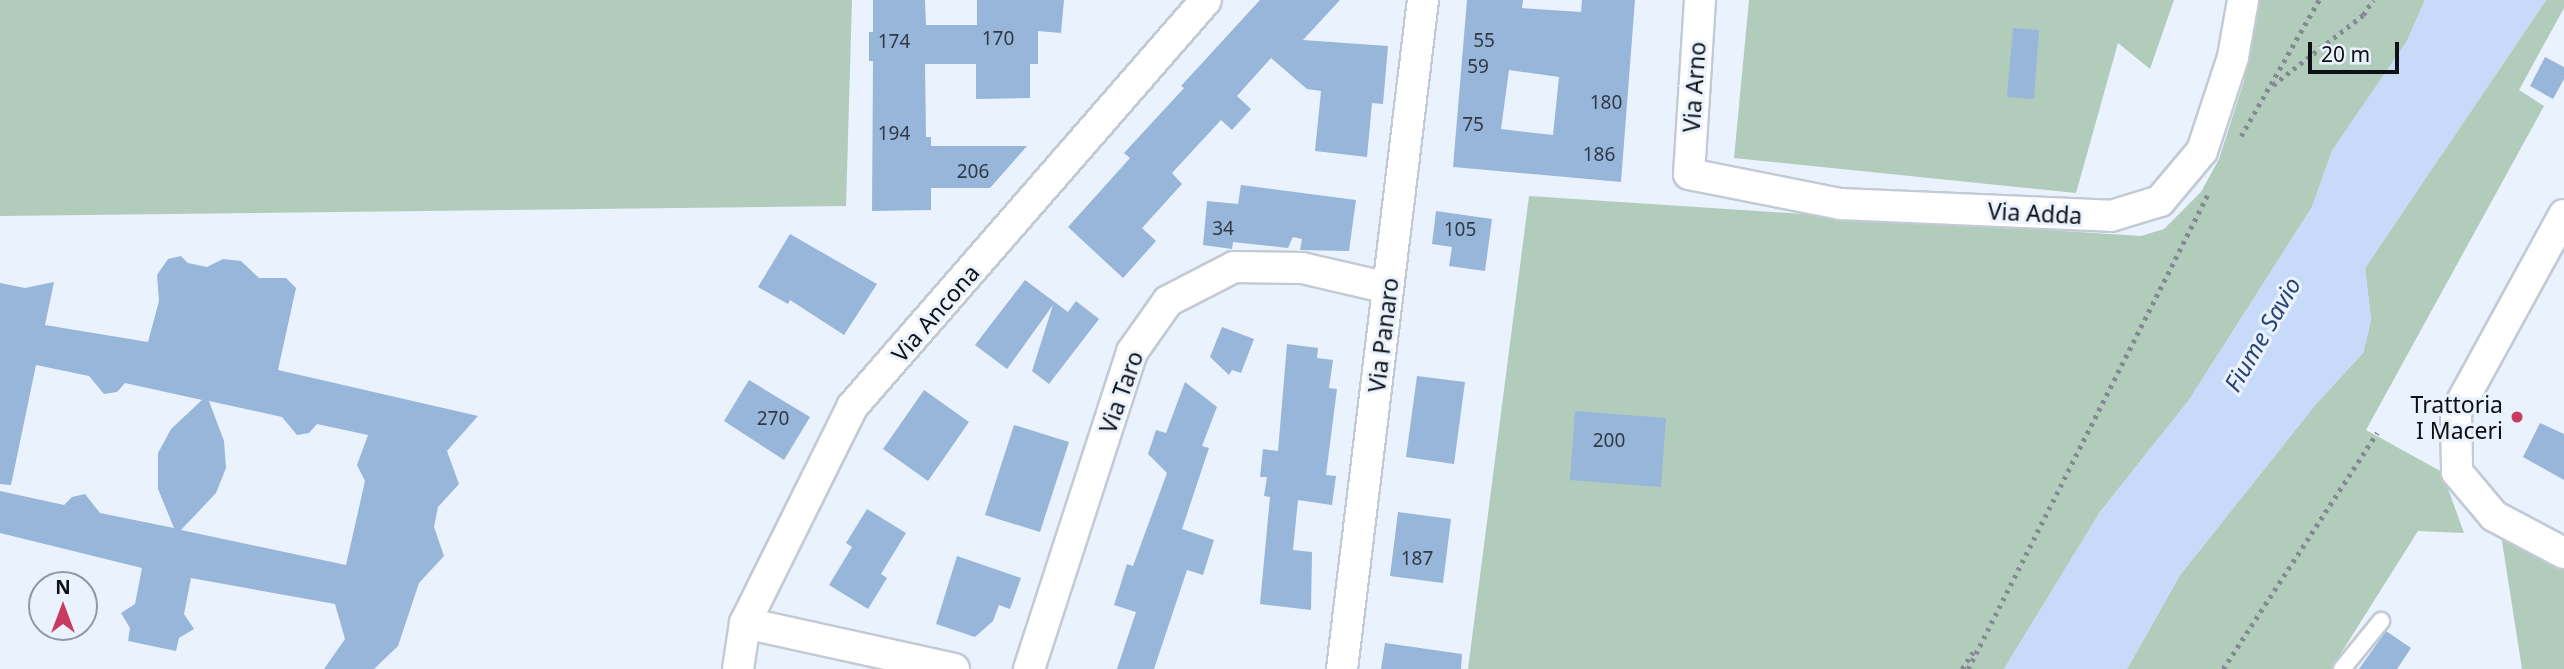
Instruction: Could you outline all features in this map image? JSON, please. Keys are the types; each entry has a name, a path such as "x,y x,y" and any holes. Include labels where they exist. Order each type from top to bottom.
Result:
{"street":[{"name":"Via Ancona","path":"738,669 745,623 852,407 1206,0"},
{"name":"Via Panaro","path":"1342,669 1423,0"},
{"name":"Via Arno","path":"1689,174 1700,0"},
{"name":"Via Adda","path":"1689,174 1841,204 2111,216 2160,201 2202,151 2233,57 2243,0"},
{"path":"2564,215 2456,412 2457,472 2494,516 2564,553"},
{"name":"Via Taro","path":"1029,669 1132,352 1168,301 1234,267 1302,268 1388,288"},
{"path":"745,623 954,669"}],"lane":[{"path":"2342,669 2381,621"}],"path":[{"path":"2237,144 2319,0"},
{"path":"2269,88 2363,15 2373,0"},
{"path":"1968,669 2212,188"},
{"path":"2223,669 2377,433"},
{"path":"1962,669 1982,640"}],"green space":[{"path":"0,0 852,0 846,206 0,216"},
{"path":"1749,0 2174,0 2150,69 2118,43 2076,193 1734,158"},
{"path":"2259,0 2425,0 2407,41 2332,151 2312,207 2189,400 2100,512 2004,669 1468,669 1529,196 2141,236 2164,229 2201,192 2219,159 2244,81"},
{"path":"2546,0 2564,0 2564,8 2519,90 2544,106 2366,430 2442,472 2464,533 2418,531 2331,669 2127,669 2180,575 2316,404 2363,353 2371,320 2365,268"},
{"path":"2501,535 2564,565 2564,669 2522,669"}],"water":[{"name":"Fiume Savio","path":"2425,0 2546,0 2365,268 2371,320 2363,353 2316,404 2180,575 2127,669 2004,669 2100,512 2189,400 2312,207 2332,151 2407,41"}],"building":[{"path":"873,0 925,0 926,25 977,25 977,0 1064,0 1061,33 1038,31 1038,64 1030,64 1030,98 976,99 976,64 925,64 926,137 931,137 931,146 1027,146 990,188 931,188 931,210 872,211 873,61 869,61 869,32 873,32"},
{"path":"1260,0 1340,0 1303,40 1388,46 1383,104 1372,103 1367,157 1315,151 1321,91 1307,89 1271,58 1237,96 1251,109 1232,130 1221,120 1172,173 1182,184 1142,228 1156,241 1123,278 1068,227 1130,158 1124,153"},
{"path":"1467,0 1523,0 1522,8 1581,12 1582,0 1635,0 1621,182 1453,167","holes":["1509,70 1559,77 1553,135 1501,129"]},
{"path":"2013,28 2039,30 2034,99 2007,97"},
{"path":"2545,57 2564,67 2564,79 2553,99 2530,86"},
{"path":"1241,185 1356,200 1349,251 1300,250 1302,239 1293,237 1288,248 1233,242 1232,249 1203,245 1207,201 1238,204"},
{"path":"1436,211 1492,219 1485,271 1449,266 1452,247 1432,244"},
{"path":"790,234 877,284 844,335 790,300 788,304 758,287"},
{"path":"181,256 188,263 207,267 223,259 241,261 259,278 286,278 296,288 278,370 478,416 447,451 459,484 438,507 434,527 444,556 419,583 398,646 374,669 324,669 345,639 335,604 191,578 184,614 194,629 179,638 176,651 128,641 130,628 121,613 135,604 142,568 0,533 0,491 64,505 72,497 85,494 100,513 174,528 158,489 158,453 171,429 202,400 125,383 117,392 104,394 89,376 36,365 11,485 0,484 0,283 25,288 54,282 45,325 148,342 159,301 157,275 168,259","holes":["209,401 282,417 297,435 309,433 317,424 368,435 357,465 365,481 346,565 181,530 216,493 226,468 224,441"]},
{"path":"1025,280 1068,312 1076,301 1099,319 1049,384 1032,371 1053,305 1007,369 975,345"},
{"path":"1222,327 1254,339 1241,373 1232,370 1229,375 1210,357"},
{"path":"1287,344 1318,348 1317,358 1333,360 1329,388 1337,389 1326,475 1336,476 1332,505 1298,500 1293,550 1312,552 1311,610 1260,604 1270,497 1264,496 1267,477 1260,477 1263,449 1278,451"},
{"path":"1417,376 1465,382 1454,464 1406,457"},
{"path":"749,380 810,417 784,460 724,421"},
{"path":"1185,382 1217,407 1202,446 1209,448 1182,529 1214,540 1203,575 1187,570 1154,669 1117,669 1136,612 1114,605 1127,564 1133,566 1167,473 1148,454 1156,430 1166,433"},
{"path":"924,390 969,422 928,481 883,449"},
{"path":"1575,411 1666,418 1661,487 1570,480"},
{"path":"2540,423 2564,434 2564,480 2523,457"},
{"path":"1014,425 1069,442 1040,532 985,515"},
{"path":"867,509 906,533 881,574 887,578 868,609 829,585 852,547 846,543"},
{"path":"1398,512 1451,519 1443,583 1390,576"},
{"path":"957,556 1021,578 1010,609 999,605 993,621 975,637 936,624"},
{"path":"2386,631 2411,648 2397,669 2359,669"},
{"path":"1385,643 1462,654 1461,669 1381,669"}],"place":[{"name":"Trattoria I Maceri","path":"2517,417"}]}
